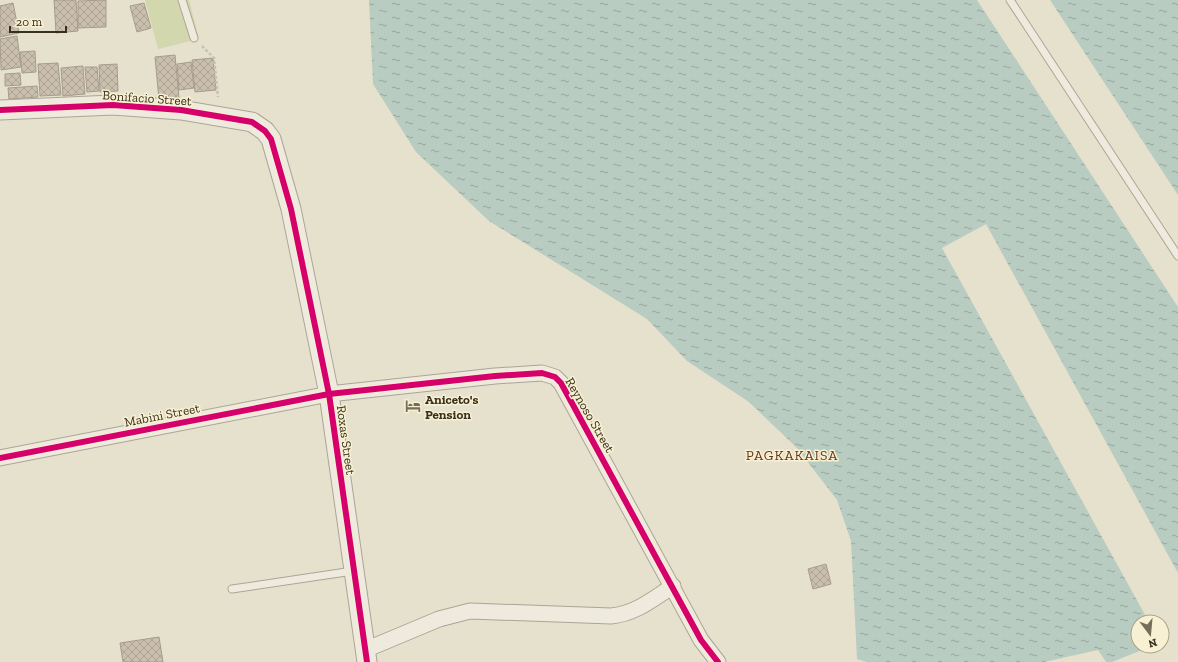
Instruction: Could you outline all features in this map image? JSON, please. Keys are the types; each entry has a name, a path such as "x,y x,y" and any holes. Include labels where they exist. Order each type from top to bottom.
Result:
{"street":[{"name":"Bonifacio Street","path":"0,110 113,105 181,110 252,122 265,131"},
{"name":"Roxas Street","path":"265,131 272,143 291,209 329,394 366,656"},
{"name":"Reynoso Street","path":"329,394 496,376 542,373 555,377 561,383 673,586 701,640 718,662"},
{"name":"Mabini Street","path":"0,458 329,394"},
{"path":"366,656 439,619 470,611 611,616 623,615 635,610 673,586"}],"lane":[{"path":"182,0 194,38"},
{"path":"1010,0 1178,256"},
{"path":"232,589 354,571"}],"path":[{"path":"194,38 214,58 219,116"}],"green space":[{"path":"145,0 189,0 199,39 158,49"}],"water":[{"path":"369,0 1178,0 1178,636 1170,629 1170,614 1130,614 1130,654 1132,654 1112,662 1106,662 1098,650 1044,662 867,662 857,659 851,541 837,500 797,448 749,402 687,361 647,319 489,221 416,152 373,84"}],"pier":[{"path":"977,0 1050,0 1178,195 1178,307"},
{"path":"986,224 1178,573 1178,638 1170,641 1170,614 1145,614 942,248"}],"building":[{"path":"54,0 76,0 78,31 56,33"},
{"path":"106,0 106,27 78,28 78,1"},
{"path":"13,3 19,33 0,37 0,6"},
{"path":"144,3 151,28 137,32 130,6"},
{"path":"17,36 21,67 1,70 0,39"},
{"path":"35,51 36,72 22,73 20,52"},
{"path":"175,55 179,98 159,100 155,57"},
{"path":"213,58 216,90 195,92 192,60"},
{"path":"191,62 194,88 179,90 177,64"},
{"path":"58,63 61,95 40,96 38,64"},
{"path":"117,64 118,91 100,92 99,65"},
{"path":"83,66 85,94 63,96 61,68"},
{"path":"85,67 97,67 99,91 87,92"},
{"path":"20,73 21,85 5,86 5,74"},
{"path":"37,86 38,97 9,99 8,88"},
{"path":"826,564 831,584 813,589 808,569"},
{"path":"159,637 163,662 123,662 120,643"}],"cycle path":[{"path":"0,110 113,105 181,110 252,122 265,131 271,139 291,209 329,394 367,662"},
{"path":"0,458 329,394 495,376 542,373 555,377 561,383 701,640 718,662"}],"place":[{"name":"Aniceto's Pension","path":"413,406"}],"district":[{"name":"PAGKAKAISA","path":"792,455"}]}
